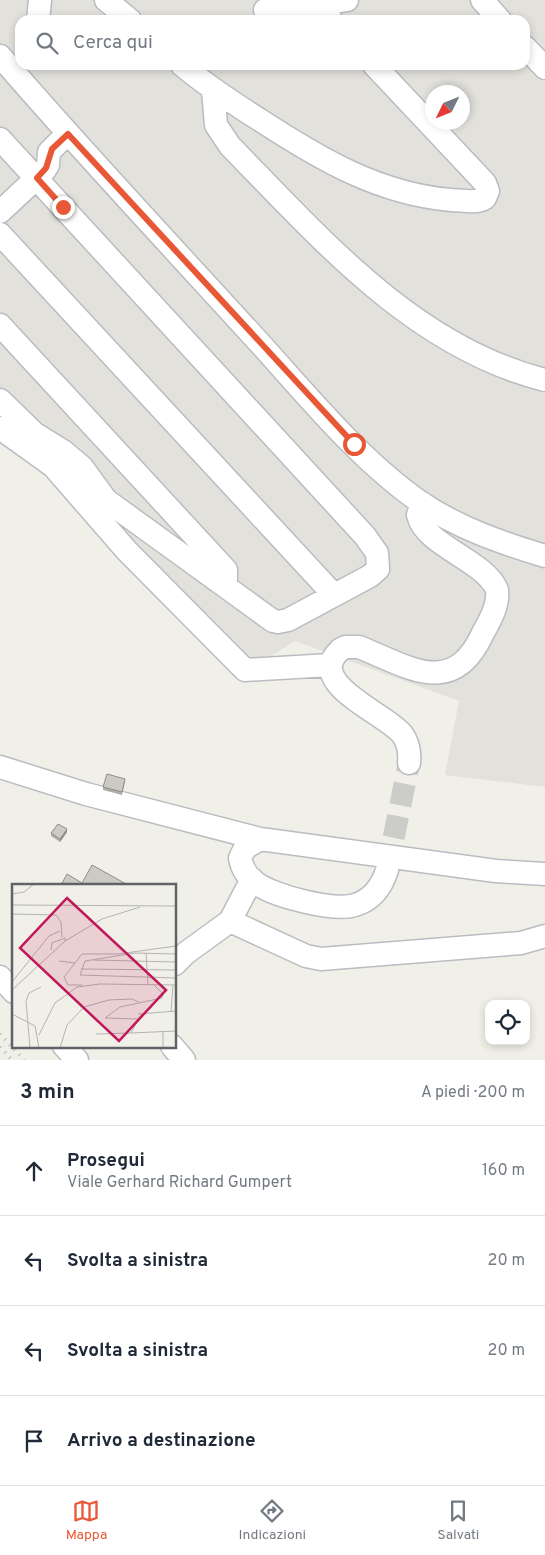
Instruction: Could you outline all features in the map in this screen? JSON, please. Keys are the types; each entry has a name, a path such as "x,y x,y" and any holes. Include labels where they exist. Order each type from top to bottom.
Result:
{"street":[{"path":"38,15 40,0"},
{"path":"106,0 124,15"},
{"path":"266,10 324,13 347,0"},
{"path":"482,0 496,15"},
{"path":"530,52 545,68"},
{"path":"0,56 68,134 319,408 383,473 422,503 463,526 508,545 545,556"},
{"path":"30,70 29,78 34,96"},
{"path":"188,70 213,90 298,144 348,172 383,187 433,198 477,201 485,198 488,191 485,183 379,70"},
{"path":"213,90 216,125 230,146 310,227 363,276 411,317 440,337 475,355 545,380"},
{"path":"0,212 46,168 52,149 68,134"},
{"path":"0,139 370,541 379,559 378,569 370,576 288,620 278,622 269,618 106,500 77,462 34,433 0,400"},
{"path":"0,234 334,595"},
{"path":"0,325 226,570 226,579 221,582 216,580"},
{"path":"0,428 53,466 126,551 245,670 330,665"},
{"path":"409,763 408,749 401,733 339,687 331,674 330,665 340,650 359,647 415,669 438,673 456,668 475,650 494,610 497,590 486,576 425,529 418,515 422,503"},
{"path":"0,767 86,794 260,839 496,871 545,874"},
{"path":"260,839 249,844 241,854 244,870 252,879 277,894 340,907 353,906 372,895 384,879 387,870"},
{"path":"176,963 186,953 230,921 252,879"},
{"path":"230,921 306,956 321,959 521,943 545,936"},
{"path":"0,977 12,990"},
{"path":"66,1048 77,1060"},
{"path":"174,1048 184,1060"}],"shaded area":[{"path":"0,0 545,0 545,787 445,775 459,701 295,641 260,663 241,656 0,414"}],"building":[{"path":"107,774 125,779 122,792 103,787"},
{"path":"58,824 67,829 60,839 51,833"},
{"path":"92,865 126,884 62,884 67,874 82,883"}],"tunnel":[{"path":"387,870 409,763"}],"railway":[{"path":"0,1034 12,1047"},
{"path":"0,1047 12,1060"},
{"path":"13,1048 24,1060"}],"route":[{"path":"63,207 37,178 48,165 49,152 68,134 354,444"}]}
